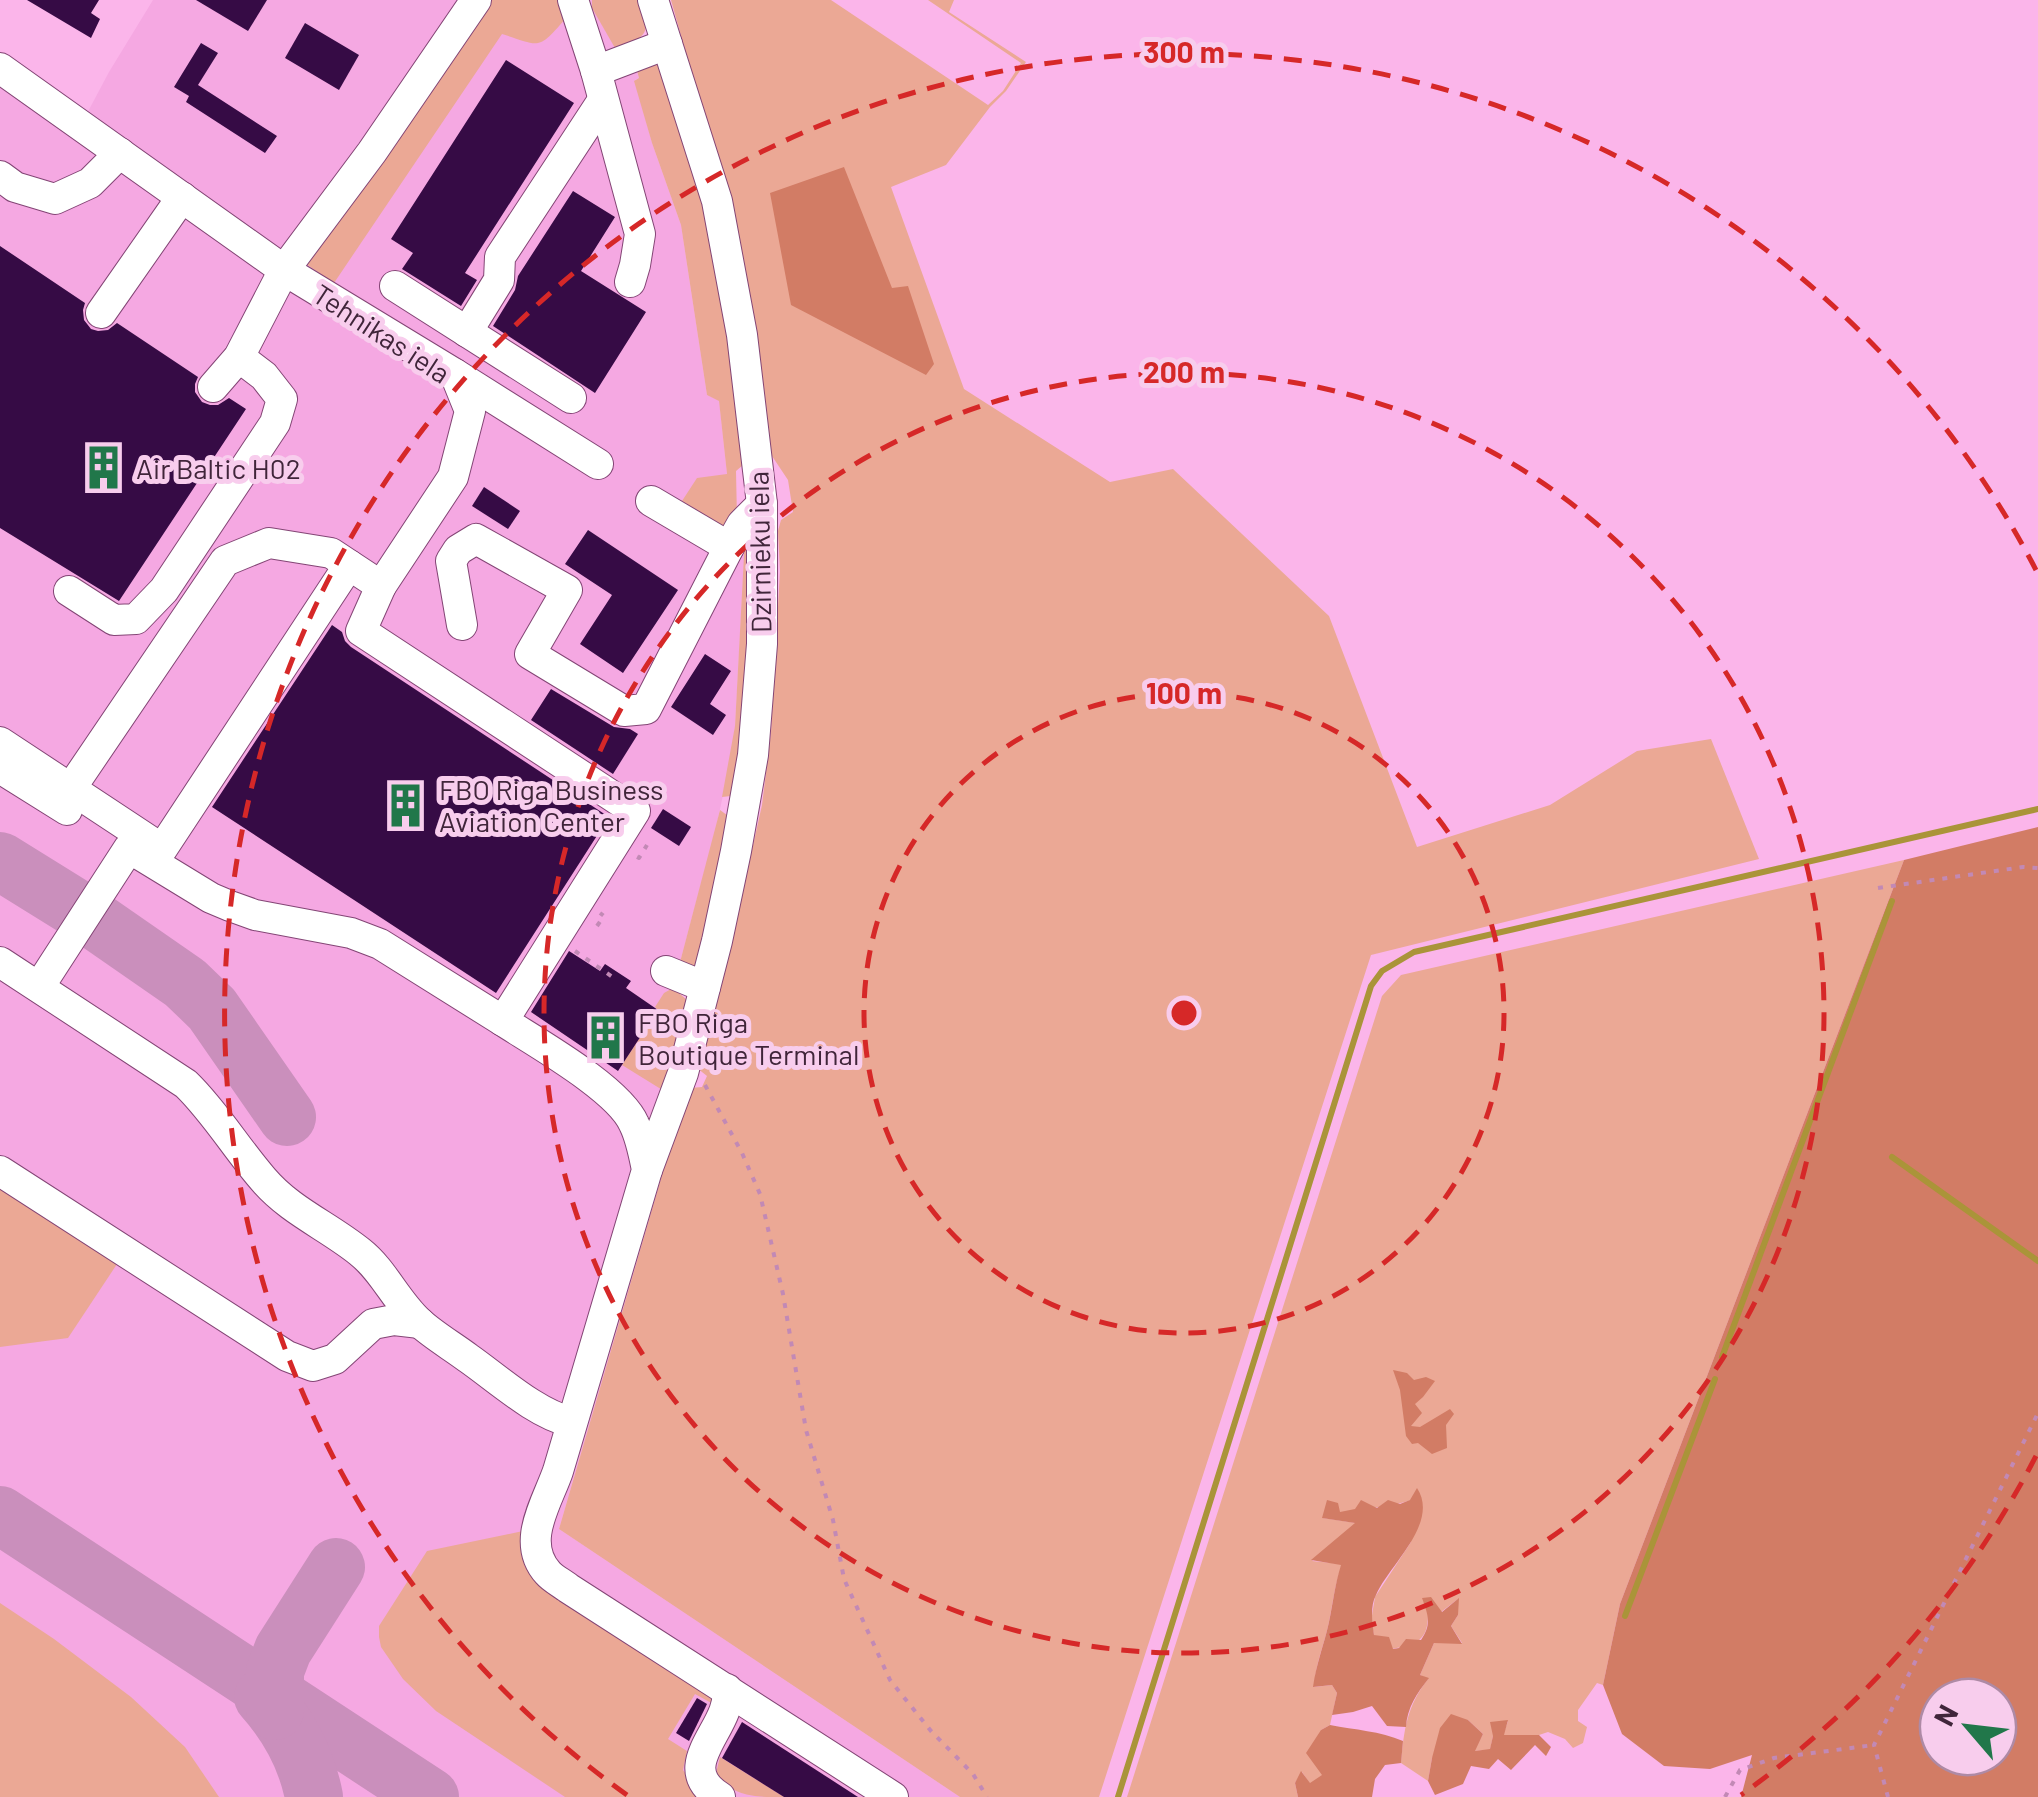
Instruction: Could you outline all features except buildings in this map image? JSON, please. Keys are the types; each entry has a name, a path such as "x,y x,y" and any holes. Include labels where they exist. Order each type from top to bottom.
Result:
{"lane":[{"path":"213,388 239,357 284,270 372,152 476,0"},
{"path":"574,0 640,234 630,282"},
{"name":"Dzirnieku iela","path":"653,0 718,201 742,335 762,504 762,644 752,755 736,851 705,988 693,1077 671,1108 647,1170 548,1500 536,1528 535,1546 548,1573 894,1797"},
{"path":"467,332 498,280 500,257 599,85 667,44"},
{"name":"Tehnikas iela","path":"0,68 284,270 455,374 470,412 453,477 380,586 361,631 635,811 503,1021"},
{"path":"5,191 55,200 90,183 120,153"},
{"path":"101,313 182,196"},
{"path":"395,286 571,398"},
{"path":"69,591 114,620 136,619 164,590 275,423 279,411 282,399 264,376 239,357"},
{"path":"455,374 598,464"},
{"path":"651,501 728,547"},
{"path":"462,625 451,561 458,550 476,540 567,590 530,654 624,711 646,709 728,547 742,524 762,504"},
{"path":"71,788 225,561 269,542 332,553 380,586"},
{"path":"0,742 162,848 349,565"},
{"path":"0,768 211,898 255,915 351,933 380,944 608,1091 634,1124 647,1170"},
{"path":"39,987 130,848"},
{"path":"0,962 186,1084 204,1100 263,1180 282,1199 375,1264 399,1301 420,1323 546,1412 572,1422"},
{"path":"666,971 705,988"},
{"path":"0,1171 287,1356 313,1366 335,1359 372,1324 380,1301 375,1264"},
{"path":"372,1324 394,1320 420,1323"},
{"path":"720,1797 706,1785 700,1766 703,1752 725,1712 729,1700 726,1689"}],"path":[{"path":"1878,888 2038,868"},
{"path":"693,1077 742,1152 760,1194 806,1430 833,1520 844,1579 890,1680 931,1731 973,1774 987,1797"},
{"path":"1888,1797 1874,1745 2038,1413"},
{"path":"1725,1797 1740,1770 1774,1758 1874,1745"}],"shaded area":[{"path":"153,0 612,0 639,78 635,80 652,143 681,225 707,395 719,400 727,475 745,541 730,763 676,977 664,1091 680,1113 559,1529 960,1797 0,1797 0,87 75,136"},
{"path":"487,0 559,0 565,19 538,43 502,34 334,283 303,262"},
{"path":"592,0 641,0 646,20 644,33 615,48 592,8"},
{"path":"671,0 831,0 988,105 1003,91 1021,63 928,0 954,0 949,12 1026,62 946,165 891,187 964,389 1110,482 1173,469 1329,616 1417,847 1550,805 1637,751 1711,739 1759,859 1371,955 1099,1797 960,1797 559,1529 680,1113 690,1088 702,1087 707,1076 697,1068 722,984 762,805 771,732 780,571 778,531 781,520 793,512 788,480 769,445 730,211"},
{"path":"659,65 703,205 734,371 743,465 736,471 737,519 731,532 682,501 697,478 727,474 719,401 707,395 681,225 634,81 639,78 636,67"},
{"path":"844,167 892,288 908,286 934,364 926,375 791,305 770,193"},
{"path":"745,536 749,537 749,642 738,772 731,796 722,797 735,726"},
{"path":"720,810 731,818 700,963 694,967 679,966"},
{"path":"2038,827 2038,1797 1741,1797 1752,1755 1710,1769 1664,1766 1622,1734 1603,1685 1620,1604 1904,860"},
{"path":"1904,860 1620,1604 1603,1685 1597,1683 1578,1710 1578,1721 1587,1727 1583,1743 1573,1748 1565,1739 1548,1732 1503,1735 1508,1721 1493,1736 1490,1750 1474,1751 1483,1734 1468,1720 1432,1758 1428,1781 1401,1763 1408,1718 1428,1679 1420,1675 1434,1643 1462,1643 1451,1626 1458,1615 1458,1599 1441,1612 1428,1614 1426,1630 1414,1643 1392,1649 1374,1635 1371,1621 1375,1597 1411,1542 1411,1500 1323,1518 1356,1523 1312,1561 1342,1564 1314,1687 1332,1685 1337,1693 1330,1725 1321,1730 1323,1775 1310,1784 1302,1772 1295,1783 1298,1797 1127,1797 1382,996 1401,975"},
{"path":"673,988 687,1000 664,1091 622,1065 658,1010 655,1007 664,993"},
{"path":"0,1181 121,1258 68,1338 0,1347"},
{"path":"1393,1370 1407,1373 1414,1380 1426,1377 1435,1381 1415,1404 1422,1413 1411,1426 1420,1427 1450,1409 1454,1414 1446,1425 1447,1448 1432,1454 1418,1443 1412,1444 1406,1436 1400,1390"},
{"path":"1417,1488 1422,1501 1418,1529 1374,1599 1374,1635 1389,1637 1393,1649 1406,1639 1421,1640 1428,1619 1422,1598 1431,1597 1442,1612 1459,1598 1458,1615 1451,1626 1462,1644 1434,1643 1420,1675 1429,1678 1413,1701 1406,1727 1387,1726 1372,1706 1332,1715 1337,1693 1332,1685 1313,1687 1341,1565 1311,1560 1355,1523 1322,1518 1327,1500 1338,1503 1340,1512 1355,1509 1361,1500 1377,1508 1388,1500 1400,1504 1410,1500"},
{"path":"523,1531 525,1542 715,1692 715,1705 695,1694 668,1739 687,1751 683,1770 695,1786 712,1797 565,1797 436,1711 403,1679 381,1647 379,1626 427,1551"},
{"path":"0,1603 131,1697 185,1747 219,1797 0,1797"},
{"path":"1451,1714 1468,1720 1483,1734 1475,1751 1490,1749 1490,1722 1508,1720 1504,1735 1539,1735 1551,1747 1546,1756 1535,1745 1511,1770 1498,1759 1489,1769 1471,1766 1463,1784 1435,1795 1428,1781 1432,1758 1440,1728"},
{"path":"1330,1725 1403,1741 1401,1763 1385,1765 1375,1779 1372,1797 1298,1797 1295,1783 1301,1771 1310,1783 1322,1775 1306,1753 1321,1730"},
{"path":"720,1757 784,1797 748,1795 717,1780"}],"waterway":[{"path":"1118,1797 1371,986 1382,971 1414,952 2038,809"},
{"path":"1722,1357 1892,901"},
{"path":"1892,1157 2038,1261"},
{"path":"1625,1616 1715,1379"}],"taxiway":[{"path":"0,861 185,983 212,1009 287,1117"},
{"path":"0,1515 430,1797"},
{"path":"275,1711 275,1671 283,1650 336,1567"},
{"path":"263,1697 295,1744 314,1797"}],"place":[{"name":"Air Baltic H02","path":"103,468"},
{"name":"FBO Riga Business Aviation Center","path":"406,805"},
{"name":"FBO Riga Boutique Terminal","path":"605,1038"}]}
